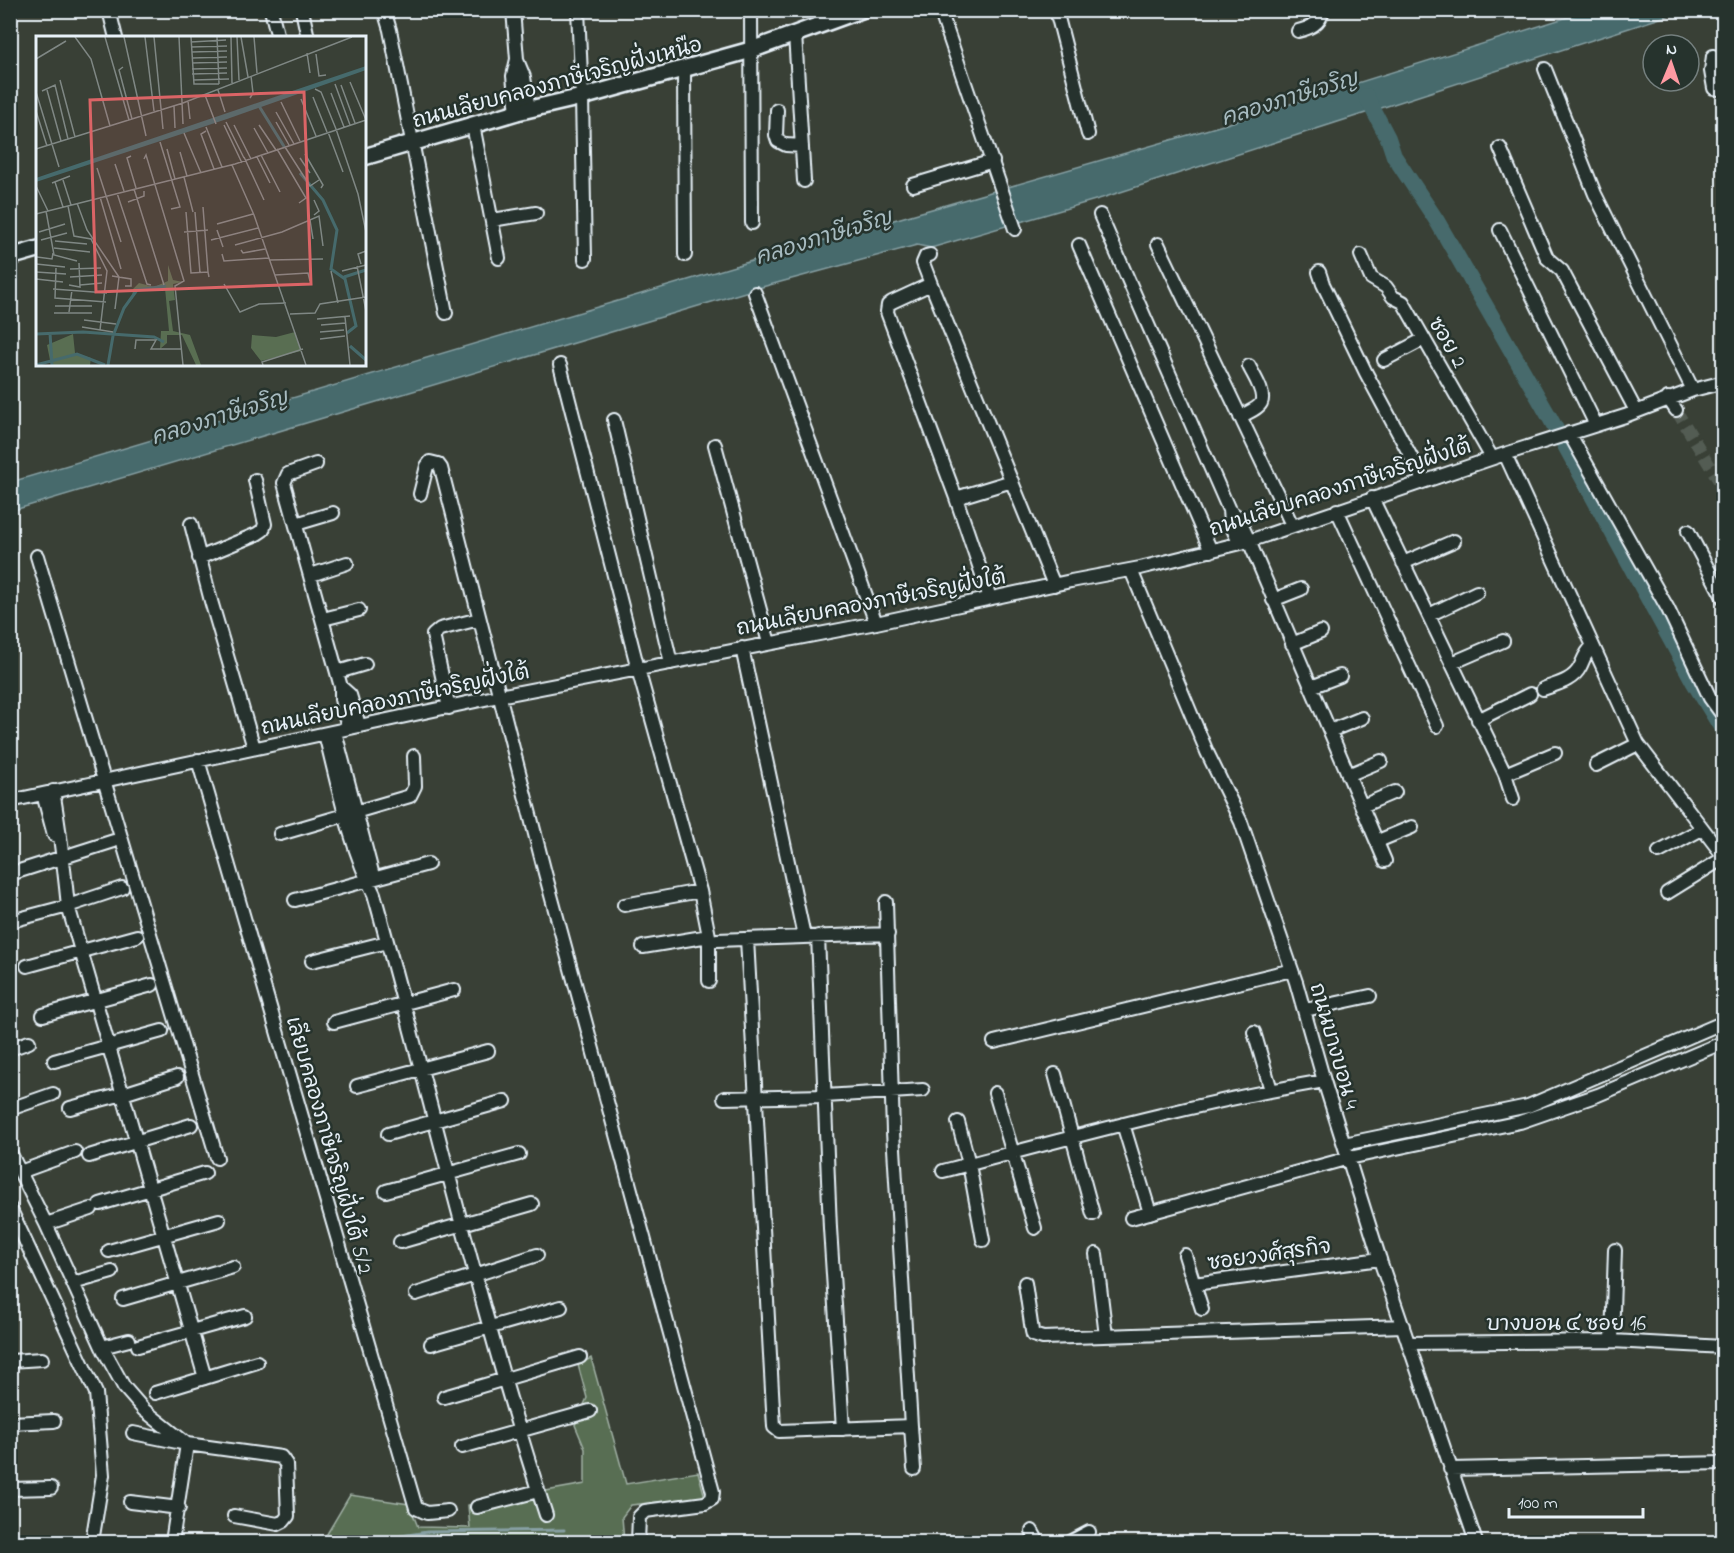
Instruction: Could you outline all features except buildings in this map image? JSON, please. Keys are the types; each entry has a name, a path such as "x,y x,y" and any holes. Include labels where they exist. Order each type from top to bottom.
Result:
{"main road":[{"name":"ถนนเลียบคลองภาษีเจริญฝั่งเหนือ","path":"366,156 523,111 751,50 861,10"},
{"path":"10,256 36,250"}],"street":[{"path":"109,10 116,36"},
{"path":"271,10 278,36"},
{"path":"302,10 308,36"},
{"path":"384,10 390,30 446,313"},
{"path":"513,10 517,59 524,77 523,111"},
{"path":"578,10 585,259"},
{"path":"751,10 752,223"},
{"path":"940,10 1015,226"},
{"path":"1056,10 1088,134"},
{"path":"1298,31 1315,24 1323,10"},
{"path":"795,34 804,181"},
{"path":"1713,56 1711,71 1714,88 1724,90"},
{"path":"684,69 685,255"},
{"path":"1545,69 1595,194 1693,390"},
{"path":"777,110 776,135 778,141 786,145 802,146"},
{"path":"473,125 499,258"},
{"path":"1500,148 1547,258 1562,271 1636,411"},
{"path":"913,185 993,161"},
{"path":"492,220 536,213"},
{"path":"1100,215 1229,510 1230,522 1244,542 1273,600 1385,861"},
{"path":"1500,230 1596,425"},
{"path":"1158,244 1292,525"},
{"path":"1079,245 1211,551"},
{"path":"930,255 926,256 923,263 1054,585"},
{"name":"ซอย 2","path":"1361,255 1371,278 1386,287 1393,297 1403,302 1492,458"},
{"path":"1319,272 1366,373 1424,481"},
{"path":"931,284 892,302 886,308 990,598"},
{"path":"755,293 876,622"},
{"path":"1384,360 1424,339"},
{"path":"560,365 638,669 713,938 709,981"},
{"path":"1240,417 1259,406 1262,401 1261,392 1249,366"},
{"name":"ถนนเลียบคลองภาษีเจริญฝั่งใต้","path":"10,801 499,696 876,622 1131,570 1211,551 1596,425 1668,398 1724,382"},
{"path":"1668,398 1676,410"},
{"path":"614,420 671,663"},
{"path":"1564,435 1662,599 1710,698 1724,717"},
{"path":"716,445 769,643"},
{"path":"1505,454 1638,744 1722,854 1722,859 1667,893"},
{"path":"420,494 427,466 430,462 438,464 441,468 499,696 713,1492 712,1499 705,1503 645,1511 639,1517 638,1542"},
{"path":"316,464 288,474 284,483 338,672 341,699 353,727"},
{"path":"200,558 263,530 265,524 255,480"},
{"path":"956,498 1012,481"},
{"path":"1372,498 1505,774 1513,800"},
{"path":"1337,510 1437,726"},
{"path":"296,524 333,513"},
{"path":"191,524 254,748"},
{"path":"1688,531 1724,599"},
{"path":"1403,563 1454,541"},
{"path":"37,556 217,1158"},
{"path":"311,575 346,563"},
{"name":"ถนนบางบอน 4","path":"1131,570 1208,752 1241,822 1305,1010 1324,1082 1380,1259 1476,1542"},
{"path":"1273,600 1301,589"},
{"path":"1429,615 1477,592"},
{"path":"323,619 359,610"},
{"path":"449,708 434,634 436,631 479,619"},
{"path":"1292,644 1321,632"},
{"path":"1452,663 1503,641"},
{"path":"1543,689 1563,682 1574,675 1585,654 1592,647"},
{"path":"742,648 804,936"},
{"path":"338,672 365,664"},
{"path":"1311,687 1340,676"},
{"path":"1478,720 1530,694"},
{"path":"1330,731 1362,718"},
{"path":"330,733 404,1004 447,1173 518,1430 546,1515"},
{"path":"1596,765 1638,744"},
{"path":"1505,774 1556,753"},
{"path":"280,834 410,796 415,786 414,756"},
{"name":"เลียบคลองภาษีเจริญฝั่งใต้ 5/2","path":"198,760 416,1509 427,1513 448,1511"},
{"path":"1348,775 1381,761"},
{"path":"1362,806 1395,792"},
{"path":"48,793 55,841 62,854 68,906 205,1378"},
{"path":"1378,842 1412,827"},
{"path":"1659,852 1702,829"},
{"path":"10,874 62,854 114,841"},
{"path":"295,900 428,864"},
{"path":"15,920 122,888"},
{"path":"624,904 700,891"},
{"path":"886,902 892,1091 914,1469"},
{"path":"643,947 713,938 888,934"},
{"path":"27,966 137,936"},
{"path":"818,936 830,1228 843,1429"},
{"path":"747,939 774,1427 779,1431 911,1426"},
{"path":"312,961 387,942"},
{"path":"994,1042 1292,970"},
{"path":"43,1015 152,985"},
{"path":"334,1022 454,990"},
{"path":"1305,1010 1370,996"},
{"path":"1344,1144 1528,1106 1724,1022"},
{"path":"54,1062 162,1031"},
{"path":"1254,1032 1271,1090"},
{"path":"1131,1218 1349,1158 1520,1122 1598,1095 1724,1041"},
{"path":"10,1049 29,1042"},
{"path":"357,1086 488,1051"},
{"path":"1055,1074 1093,1214"},
{"path":"70,1108 177,1077"},
{"path":"943,1171 1123,1124 1271,1090 1324,1082"},
{"path":"724,1098 825,1096 923,1090"},
{"path":"996,1093 1035,1228"},
{"path":"10,1109 53,1094"},
{"path":"388,1134 505,1101"},
{"path":"958,1122 969,1164 983,1240"},
{"path":"1123,1124 1150,1213"},
{"path":"89,1156 191,1125"},
{"path":"10,1152 46,1224 102,1347 124,1387 138,1402 188,1444"},
{"path":"20,1172 75,1152"},
{"path":"386,1191 519,1154"},
{"path":"46,1224 150,1188 205,1173"},
{"path":"400,1242 532,1204"},
{"path":"10,1208 96,1393 103,1475 92,1542"},
{"path":"109,1251 219,1220"},
{"path":"1612,1341 1615,1250"},
{"path":"1096,1254 1106,1336"},
{"path":"416,1294 537,1255"},
{"name":"ซอยวงศ์สุรกิจ","path":"1185,1255 1194,1284 1380,1259"},
{"path":"123,1299 233,1267"},
{"path":"73,1283 112,1272"},
{"path":"1025,1283 1033,1335 1043,1338 1403,1326"},
{"path":"1194,1284 1202,1309"},
{"path":"431,1344 561,1307"},
{"path":"102,1347 134,1343 244,1316"},
{"name":"บางบอน ๔ ซอย 16","path":"1408,1343 1612,1341 1724,1347"},
{"path":"444,1397 580,1357"},
{"path":"10,1361 42,1359"},
{"path":"155,1393 257,1362"},
{"path":"462,1447 590,1411"},
{"path":"10,1423 54,1421"},
{"path":"133,1433 188,1444 281,1457 286,1464 288,1516 278,1524 234,1516"},
{"path":"172,1542 188,1444"},
{"path":"1450,1468 1724,1463"},
{"path":"10,1489 51,1488"},
{"path":"477,1507 538,1491"},
{"path":"130,1502 179,1508"},
{"path":"1070,1542 1089,1532"}],"green space":[{"path":"591,1358 626,1484 698,1472 705,1497 631,1505 622,1517 624,1542 319,1542 327,1534 350,1495 409,1504 418,1527 470,1528 468,1505 585,1484 585,1449 575,1425 587,1398 578,1365"}],"water":[{"path":"1587,11 1682,11 1102,198 931,248 917,245 762,287 11,511 11,482 755,260 1223,125"}],"waterway":[{"name":"คลองภาษีเจริญ","path":"1366,96 1388,138 1394,156 1437,221 1550,418 1693,681 1724,732"},
{"path":"363,1542 427,1532 564,1530"}],"tunnel":[{"path":"1676,410 1724,489"}]}
